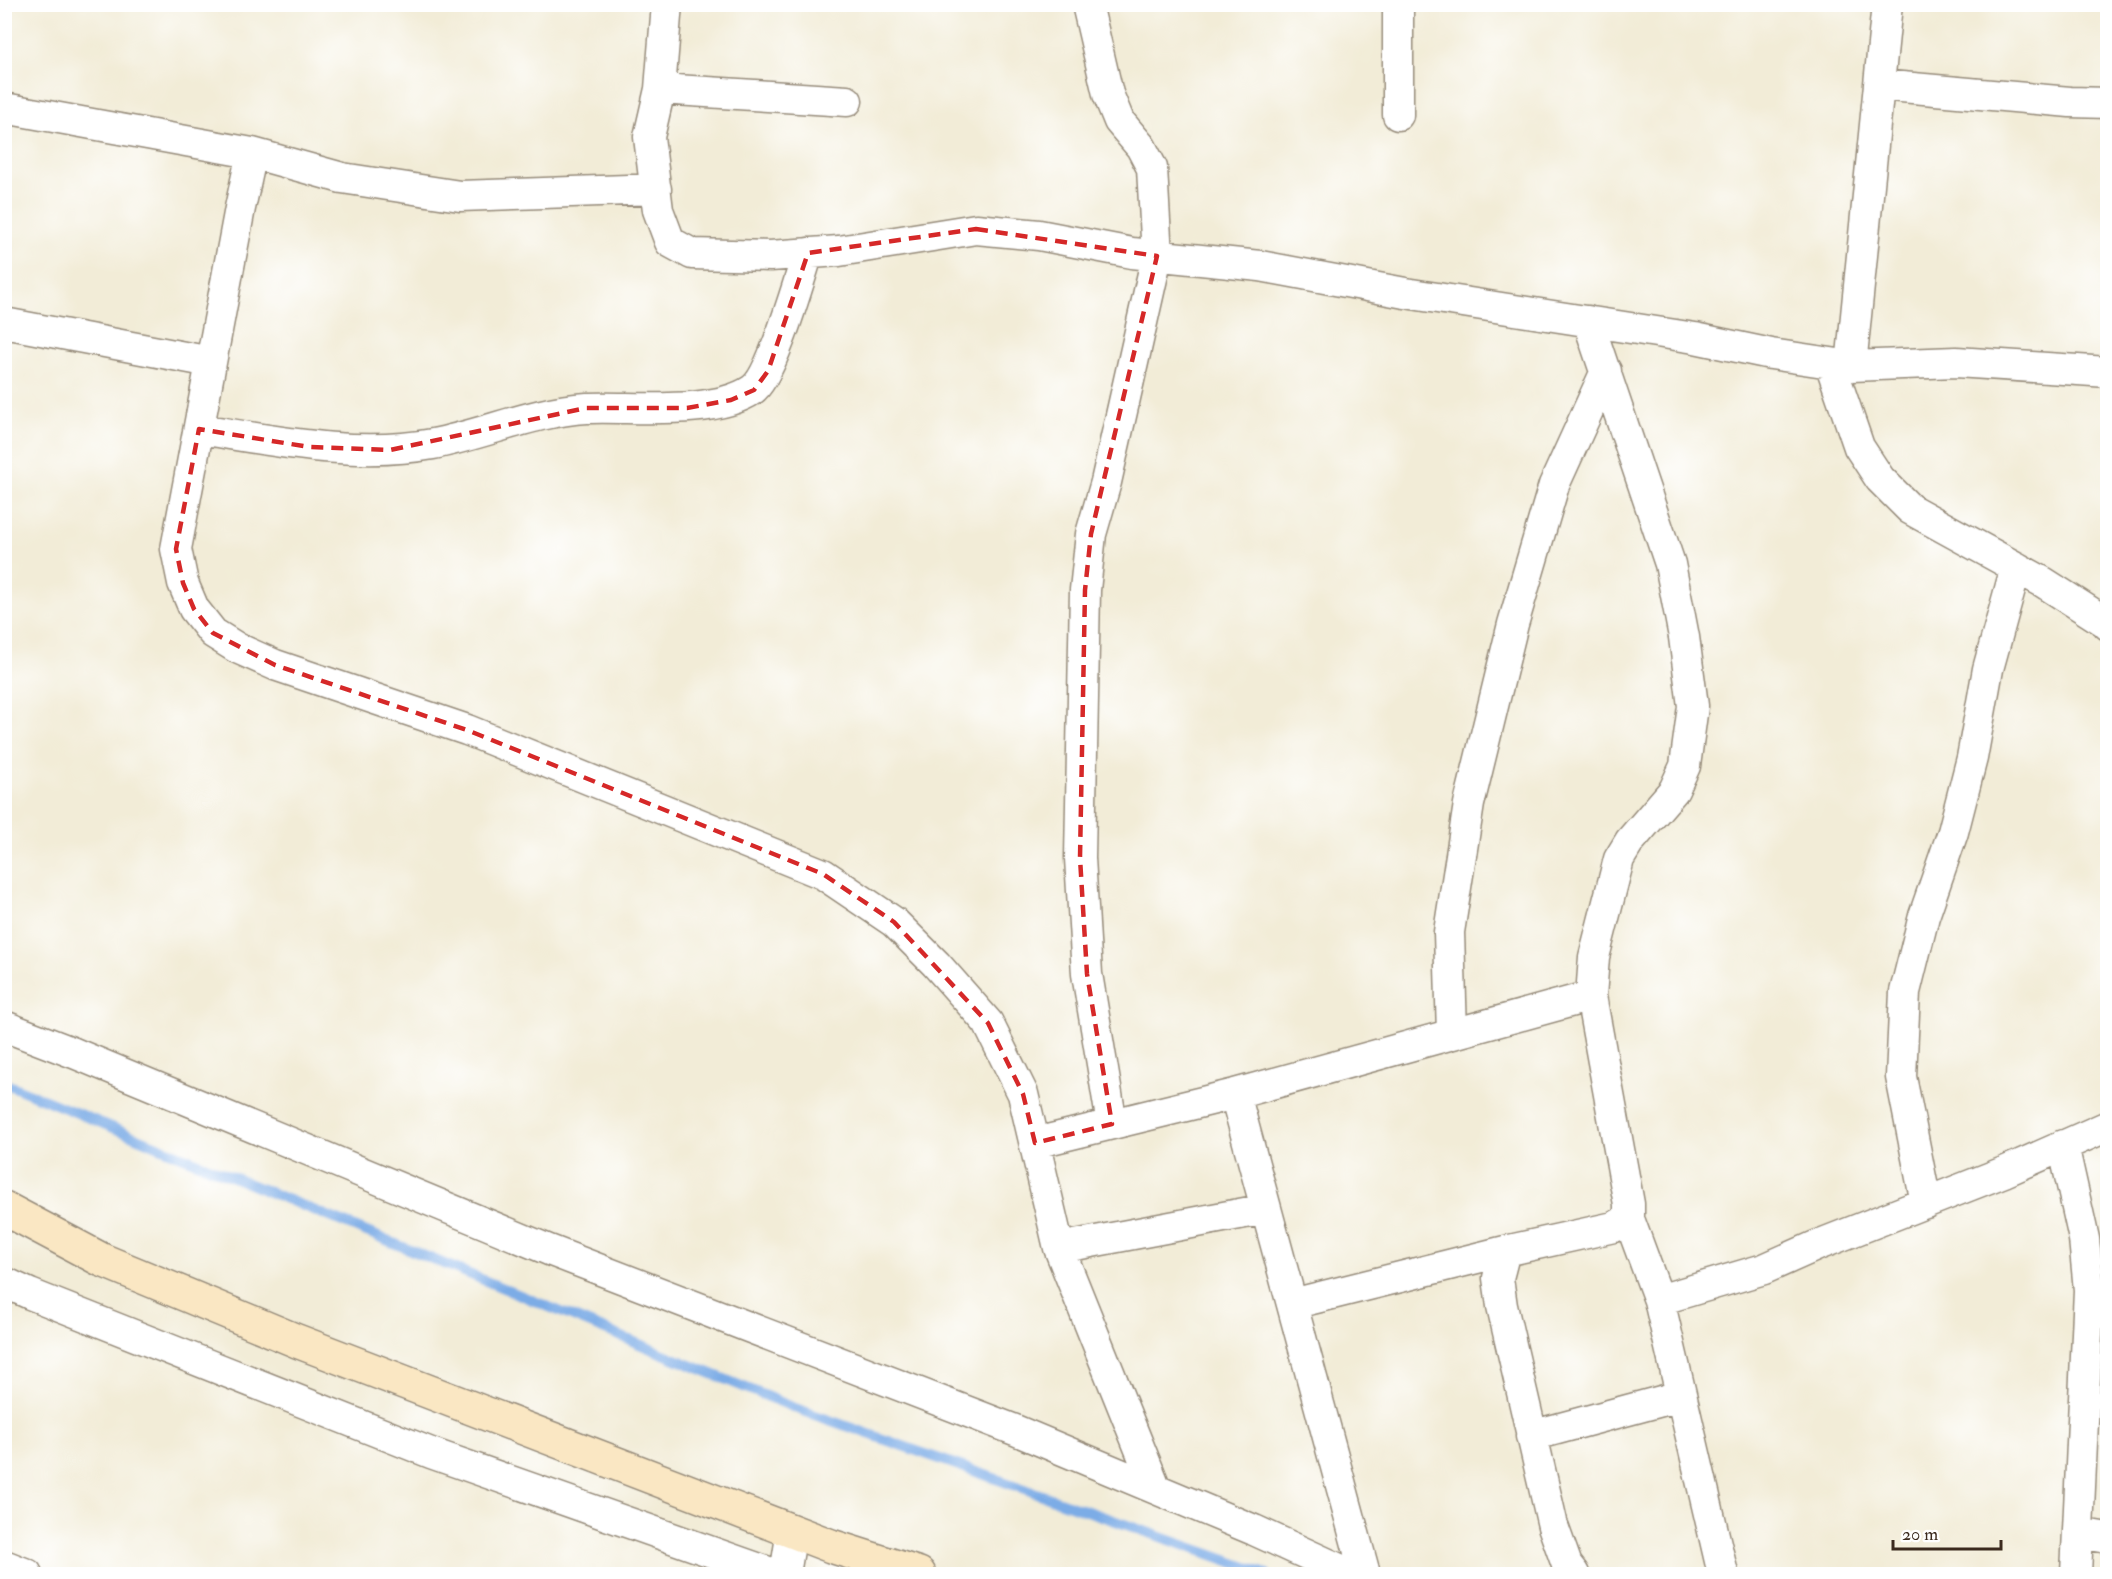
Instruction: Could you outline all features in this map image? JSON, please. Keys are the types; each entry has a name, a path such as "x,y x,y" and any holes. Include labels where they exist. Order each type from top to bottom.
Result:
{"street":[{"path":"667,4 660,89 649,137 658,210 670,242 693,254 770,255 838,251 976,230 1039,235 1132,253 1260,266 1405,293 1695,338 1771,354 1840,364 1956,362 2108,372"},
{"path":"1087,4 1108,94 1119,121 1141,147 1152,168 1157,256 1106,482 1091,534 1085,590 1080,858 1087,974 1112,1124"},
{"path":"1398,4 1398,115"},
{"path":"1887,4 1879,85 1840,364 1859,447 1880,479 1910,509 2043,582 2108,625"},
{"path":"1879,85 2070,102 2108,103"},
{"path":"660,89 848,101"},
{"path":"4,108 252,153 342,178 460,196 656,189"},
{"path":"252,153 176,549 183,583 194,609 213,633 237,648 275,665 467,730 823,874 894,922 936,964 988,1023 1023,1094 1059,1248 1156,1489"},
{"path":"199,429 309,447 390,450 433,444 528,417 586,408 687,408 731,400 754,390 768,370 808,253"},
{"path":"1588,321 1670,564 1684,637 1693,706 1685,766 1674,790 1630,841 1619,859 1594,957 1591,996 1629,1204 1629,1219 1659,1300 1723,1575"},
{"path":"4,323 211,362"},
{"path":"1452,1034 1449,932 1469,804 1514,624 1554,485 1606,371"},
{"path":"1926,1203 1901,1077 1905,992 1924,916 1953,832 1972,758 1988,669 2016,567"},
{"path":"1035,1143 1235,1094 1591,996"},
{"path":"4,1026 549,1250 1015,1430 1254,1530 1350,1575"},
{"path":"1235,1094 1365,1575"},
{"path":"1659,1300 1764,1269 1818,1245 2004,1172 2108,1126"},
{"path":"2063,1145 2096,1238 2089,1290 2096,1396 2078,1533 2076,1575"},
{"path":"4,1208 102,1260 297,1341 792,1531 919,1575"},
{"path":"1059,1248 1266,1209"},
{"path":"1292,1304 1505,1251 1614,1227 1629,1219"},
{"path":"1505,1251 1498,1278 1502,1306 1562,1571"},
{"path":"4,1282 431,1453 774,1575"},
{"path":"1531,1436 1680,1396"},
{"path":"785,1575 792,1531"},
{"path":"2078,1533 2108,1538"},
{"path":"4,1565 27,1575"}],"highlighted area":[{"path":"976,229 1157,256 1091,534 1085,590 1080,858 1087,974 1112,1124 1035,1143 1023,1094 988,1023 894,922 823,874 467,730 275,665 213,633 194,609 183,583 176,549 199,429 309,447 390,450 586,408 687,408 731,400 754,390 768,371 808,253"}],"waterway":[{"path":"4,1083 795,1408 1266,1574"}]}
